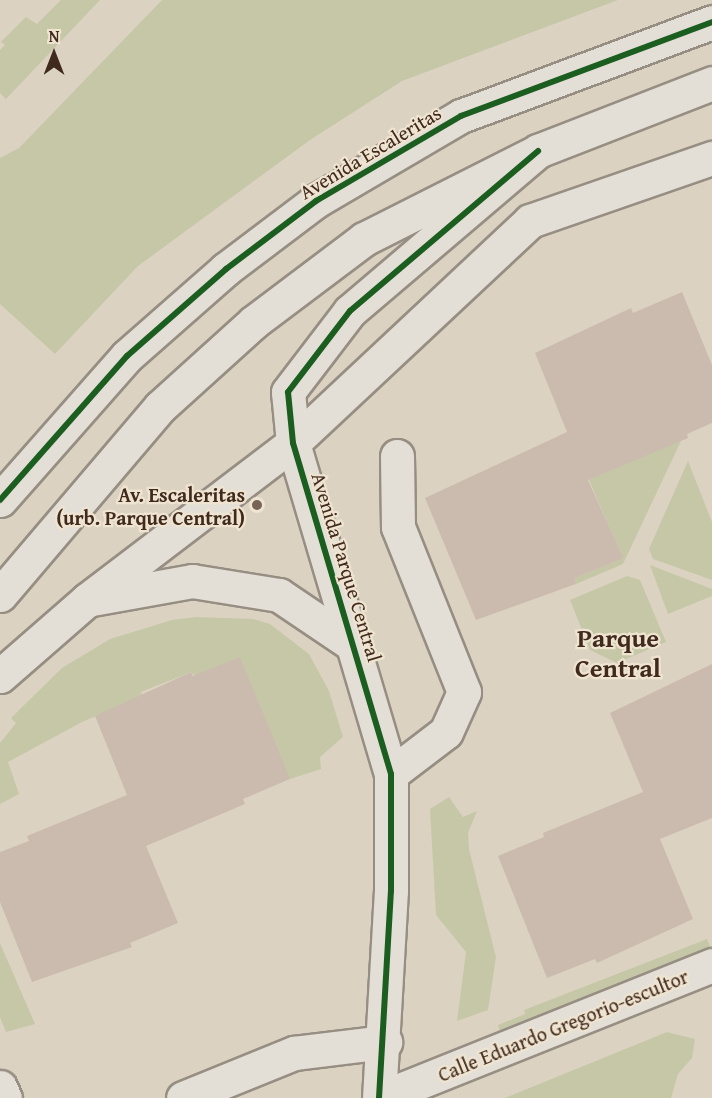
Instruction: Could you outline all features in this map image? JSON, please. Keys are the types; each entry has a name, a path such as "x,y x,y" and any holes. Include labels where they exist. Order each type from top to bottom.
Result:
{"street":[{"name":"Avenida Escaleritas","path":"0,500 127,356 226,269 316,201 461,116 712,22"},
{"path":"0,595 160,407 254,322 364,239 538,152 712,83"},
{"name":"Avenida Parque Central","path":"380,1098 385,1042 390,774 293,443 288,392 350,311 538,152"},
{"path":"0,676 87,600 293,443 530,221 712,158"},
{"path":"390,774 446,732 464,692 398,527 397,456"},
{"name":"Avenida Parque Central","path":"87,600 192,580 279,595 353,645"},
{"name":"Calle Eduardo Gregorio-escultor","path":"380,1098 712,965"},
{"path":"183,1098 294,1053 385,1042"},
{"path":"0,1087 4,1098"}],"green space":[{"path":"61,0 100,0 6,99 0,93 0,50 5,45 1,42 26,17 37,24"},
{"path":"162,0 618,0 402,81 310,140 138,266 55,354 0,304 0,158 19,148"},
{"path":"681,441 623,564 576,584 575,578 622,558 587,475"},
{"path":"688,461 712,522 712,580 653,559 649,549"},
{"path":"650,565 712,589 712,596 668,614"},
{"path":"627,576 640,580 666,642 617,663 590,650 570,600"},
{"path":"196,617 253,619 270,624 309,654 329,691 343,737 320,757 321,769 290,779 191,672 141,692 142,697 82,722 8,762 19,794 0,804 0,743 16,723 11,718 62,668 110,639 172,620"},
{"path":"449,797 463,817 477,811 468,833 469,849 496,957 488,1010 457,1021 466,952 436,915 430,809"},
{"path":"707,939 712,951 502,1037 498,1025 525,1014 524,1010"},
{"path":"0,943 35,1024 6,1032 0,1017"},
{"path":"667,1032 695,1039 692,1058 678,1074 671,1098 505,1098"}],"building":[{"path":"682,292 712,365 712,423 687,434 688,438 588,480 623,558 575,578 576,584 476,620 425,498 567,432 535,353 631,308 633,313"},
{"path":"240,657 290,779 243,799 245,804 146,846 178,923 130,943 132,947 32,982 0,902 0,852 29,841 27,836 127,795 95,716 191,672 193,676"},
{"path":"712,664 712,818 660,839 693,919 597,963 595,959 547,978 498,856 544,837 543,833 643,792 610,713"}],"cycle path":[{"path":"0,500 127,356 226,269 316,201 461,116 712,22"},
{"path":"379,1098 391,891 391,774 293,443 288,392 350,311 538,151"}],"place":[{"name":"Av. Escaleritas (urb. Parque Central)","path":"257,505"}],"district":[{"name":"Parque Central","path":"618,653"}]}
